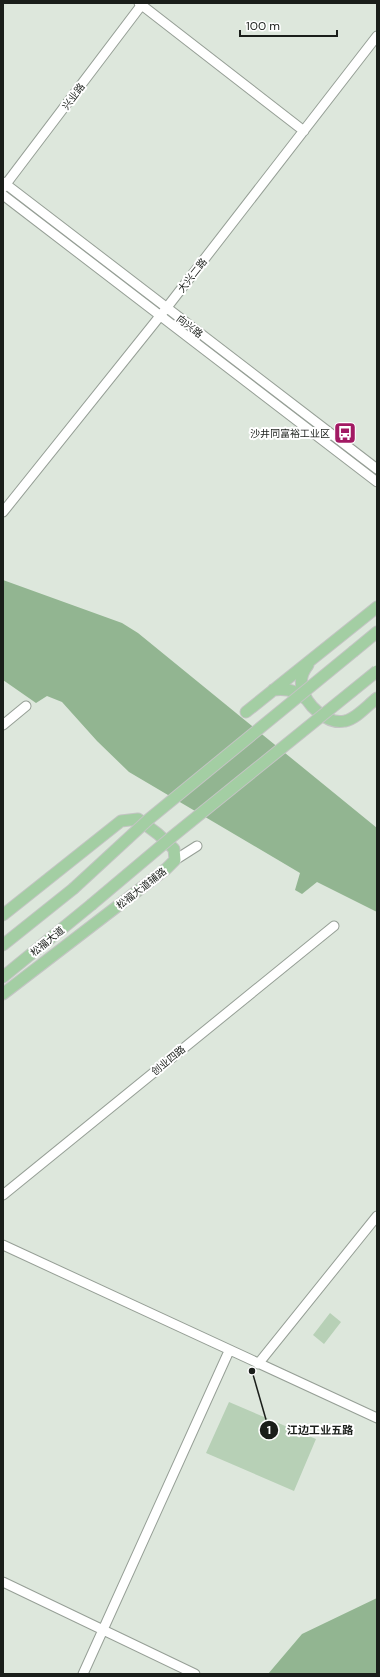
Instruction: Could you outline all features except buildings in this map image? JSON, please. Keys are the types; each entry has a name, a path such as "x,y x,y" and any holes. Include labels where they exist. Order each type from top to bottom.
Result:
{"main road":[{"path":"246,712 377,607"},
{"path":"3,945 73,889 149,820 377,632"},
{"path":"310,703 302,687 302,678 305,669 311,660"},
{"name":"松福大道","path":"3,977 377,670"},
{"path":"273,690 281,689 297,692 328,719 339,722 352,718 377,698"},
{"name":"松福大道辅路","path":"3,915 121,821 138,819 158,834 174,849 175,860 166,869 3,994"}],"street":[{"path":"141,4 304,131"},
{"name":"兴业路","path":"4,185 141,4"},
{"name":"大兴二路","path":"3,512 167,308 377,36"},
{"name":"向兴路","path":"4,185 377,469"},
{"name":"向兴路","path":"3,195 377,482"},
{"path":"3,725 26,706"},
{"path":"175,860 196,846"},
{"name":"创业四路","path":"3,1195 334,926"},
{"path":"258,1364 377,1216"},
{"path":"3,1245 229,1351 377,1418"},
{"path":"83,1674 229,1351"},
{"path":"3,1582 195,1674"}],"shaded area":[{"path":"3,580 122,623 138,633 377,828 377,912 317,882 302,894 295,890 300,873 129,772 97,741 62,702 47,696 36,703 3,680"},
{"path":"330,1313 341,1322 324,1344 313,1335"},
{"path":"229,1402 316,1439 294,1491 206,1453"},
{"path":"377,1598 377,1674 268,1674 302,1634"}],"place":[{"name":"沙井同富裕工业区","path":"345,433"},
{"name":"江边工业五路","path":"252,1371"}]}
